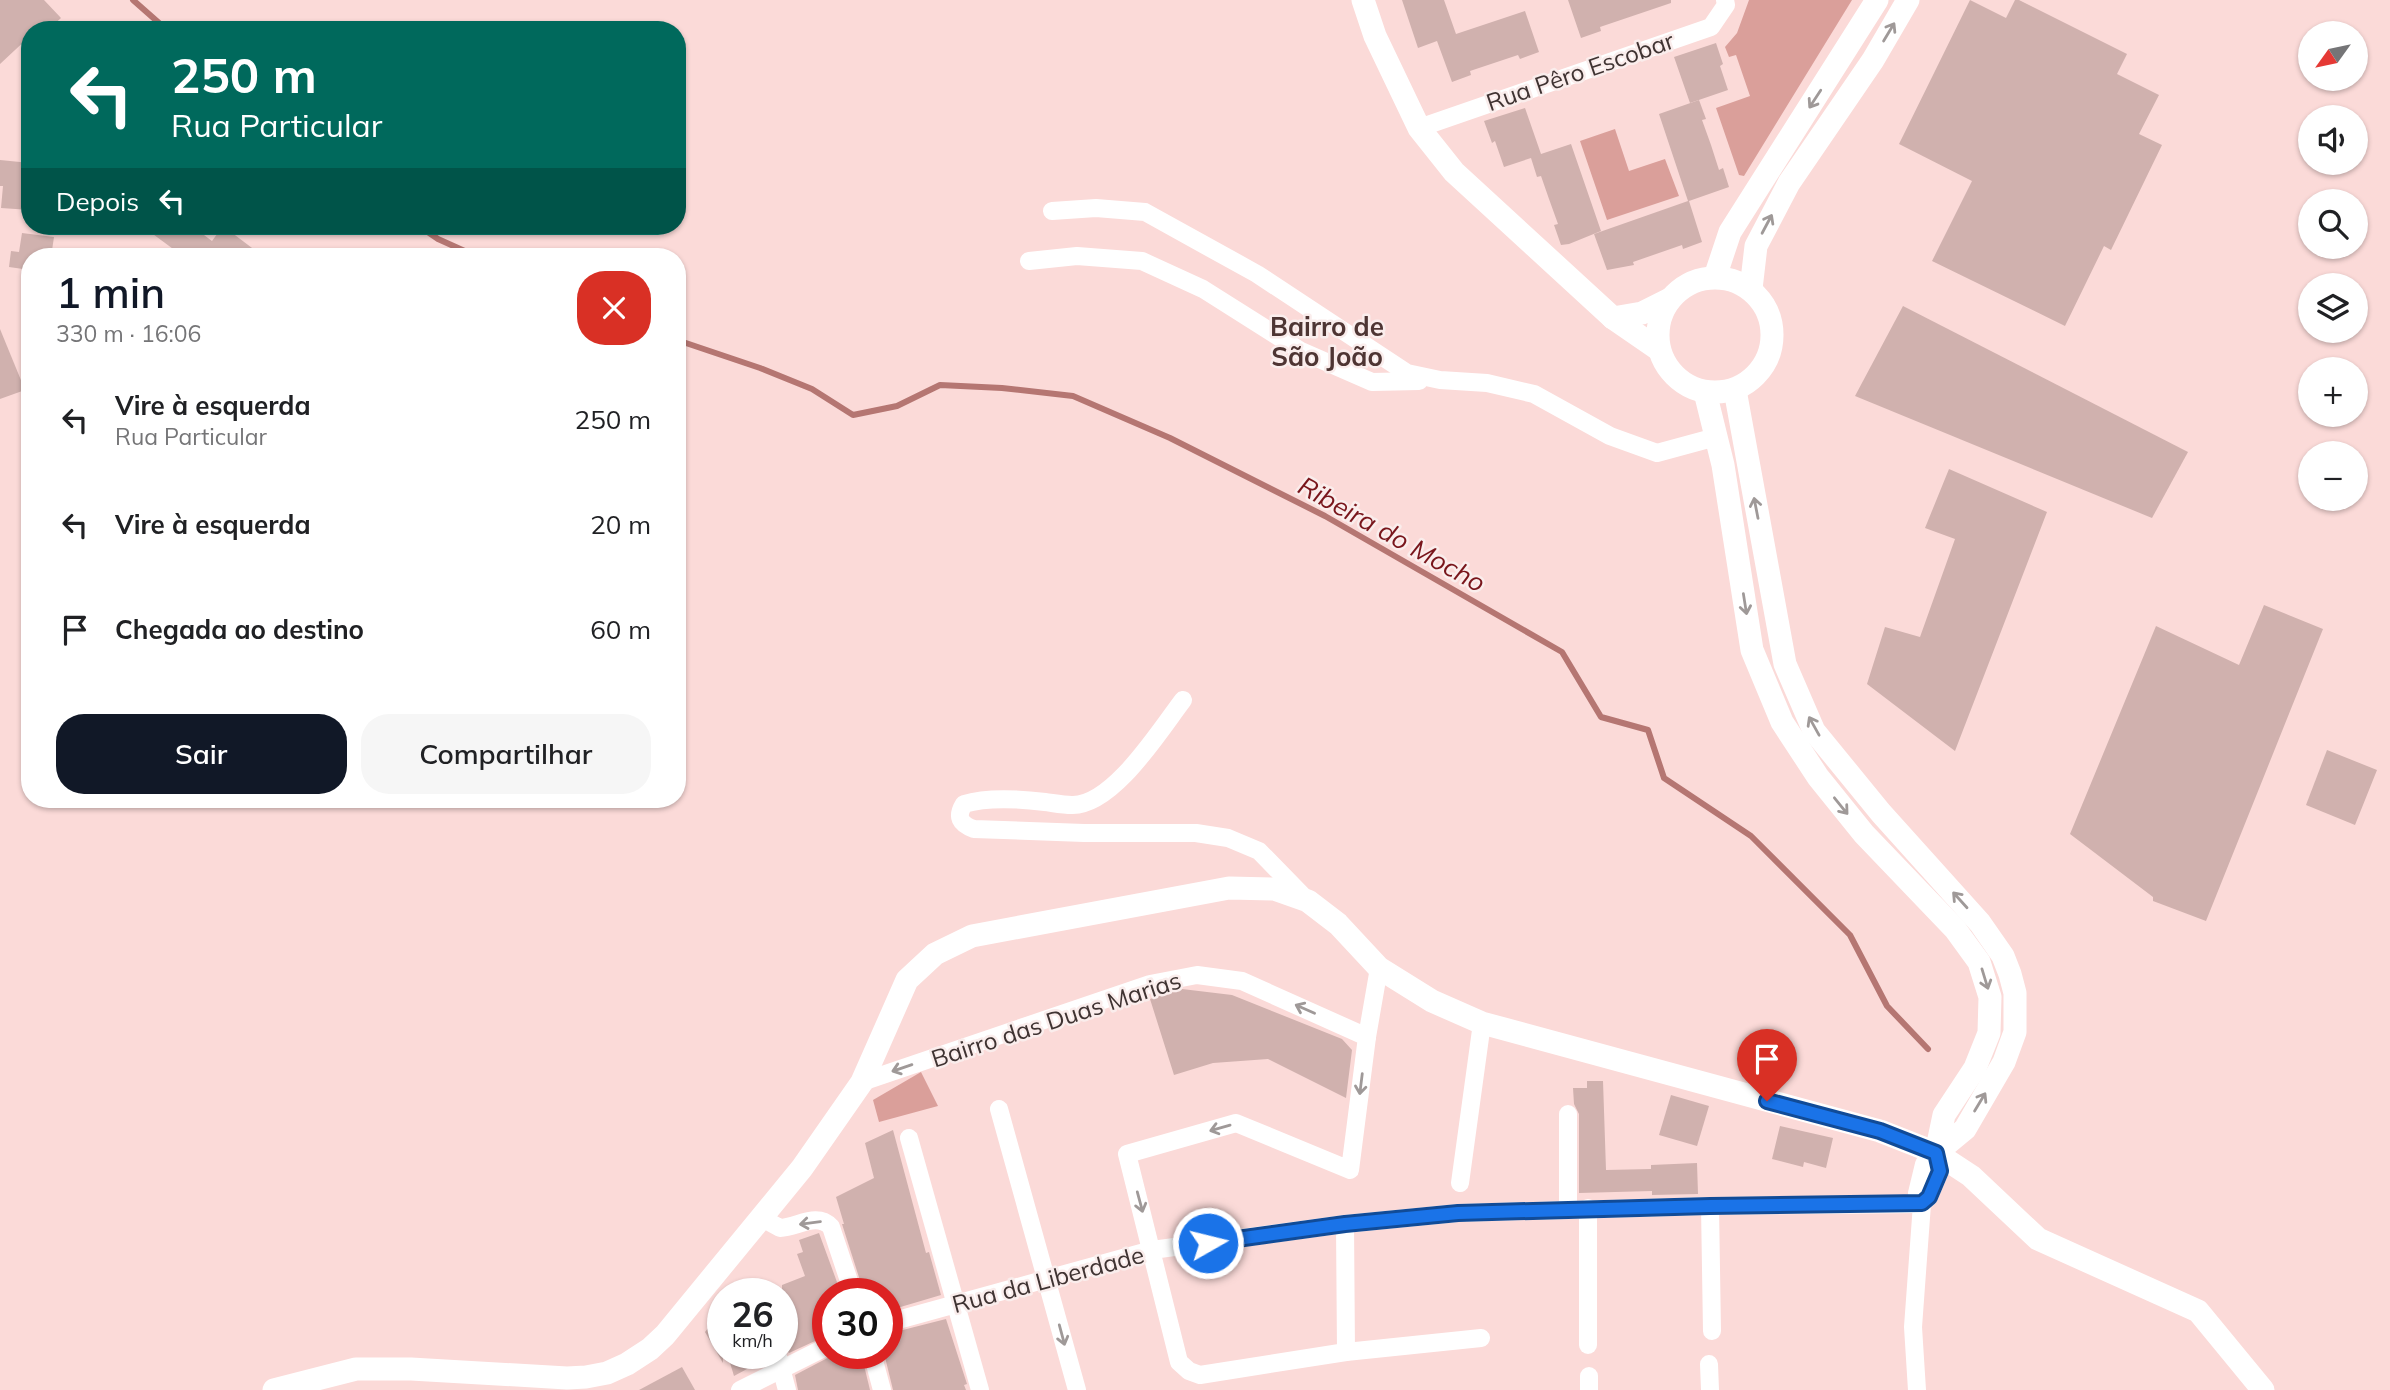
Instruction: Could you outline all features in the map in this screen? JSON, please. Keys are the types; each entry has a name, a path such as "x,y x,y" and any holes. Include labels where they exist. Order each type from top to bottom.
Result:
{"street":[{"path":"1363,0 1375,36 1419,128 1454,172 1613,318 1658,349"},
{"name":"Rua Pêro Escobar","path":"1419,128 1711,27 1726,5 1725,0"},
{"path":"1715,277 1730,232 1877,0"},
{"path":"1751,289 1756,246 1789,183 1873,60 1908,0"},
{"path":"1052,211 1096,208 1145,212 1257,274 1407,373 1440,380"},
{"path":"1029,261 1077,256 1142,261 1203,289 1301,351 1372,382 1440,380 1487,383 1534,394 1610,436 1657,453 1716,437"},
{"path":"1715,277 1751,289 1769,315 1773,335 1771,352 1763,369 1735,390 1705,392 1684,384 1668,369 1658,349 1657,326 1664,307 1677,291 1695,281 1715,277"},
{"path":"1613,318 1642,313 1670,299"},
{"path":"1735,390 1785,664 1815,731 1881,813 1980,923 2003,956 2015,993 2015,1032 2004,1062 1965,1129 1936,1153"},
{"path":"1705,392 1723,464 1752,650 1782,722 1825,787 1864,834 1955,929 1979,962 1990,997 1989,1033 1975,1068 1944,1115 1936,1153 1940,1171 1929,1197 1922,1203 1913,1327 1917,1390"},
{"path":"1183,700 1151,742 1114,784 1098,797 1073,806 981,800 964,804 959,811 959,819 964,826 974,829 1196,833 1228,838 1259,851 1308,901 1338,924 1379,968 1432,1001 1482,1023 1880,1131 1936,1153 1971,1176 2038,1239 2198,1311 2263,1390"},
{"path":"274,1390 356,1369 411,1369 532,1383 607,1373 627,1364 650,1349 691,1305 802,1168 862,1082 907,980 935,954 972,936 1229,888 1274,889 1308,901"},
{"path":"1379,968 1350,1170 1236,1123 1127,1154 1179,1362 1189,1371 1200,1374 1346,1352 1480,1338"},
{"name":"Bairro das Duas Marias","path":"862,1082 1150,984 1197,975 1242,981 1367,1037"},
{"path":"1460,1183 1482,1023"},
{"path":"999,1109 1077,1390"},
{"path":"1568,1115 1568,1209"},
{"path":"909,1138 980,1390"},
{"name":"Rua da Liberdade","path":"903,1319 1152,1250 1345,1224 1458,1213 1588,1208 1922,1203"},
{"path":"1710,1206 1712,1332"},
{"path":"1588,1208 1588,1345"},
{"path":"762,1218 780,1228 811,1220 826,1222 831,1227 848,1278"},
{"path":"1345,1224 1346,1352"},
{"path":"1709,1364 1710,1390"},
{"path":"740,1390 767,1369"},
{"path":"781,1369 787,1390"},
{"path":"876,1369 882,1390"}],"shaded area":[{"path":"1749,0 1852,0 1744,176 1739,175 1716,108 1750,96 1736,55 1729,57 1725,47 1737,33"},
{"path":"1615,129 1629,171 1665,159 1679,196 1607,220 1580,141"},
{"path":"921,1072 938,1106 879,1122 873,1100"}],"building":[{"path":"0,0 44,0 61,18 58,21 21,21 21,44 0,64"},
{"path":"1402,0 1444,0 1456,34 1525,11 1539,52 1520,59 1518,55 1470,71 1471,75 1452,82 1437,41 1418,48"},
{"path":"1568,0 1671,0 1671,3 1600,27 1601,31 1581,38"},
{"path":"1970,0 2006,18 2015,0 2019,0 2127,54 2117,74 2159,95 2139,134 2162,145 2111,250 2104,246 2065,326 1932,261 1972,181 1899,144"},
{"path":"1716,43 1728,90 1690,103 1674,57"},
{"path":"1699,100 1706,119 1702,120 1719,170 1723,168 1729,187 1689,201 1702,242 1683,249 1682,245 1633,262 1634,265 1607,270 1594,234 1688,201 1659,114"},
{"path":"1525,108 1541,154 1571,144 1601,231 1561,245 1554,225 1558,224 1541,176 1537,177 1531,158 1504,167 1495,141 1492,143 1484,121"},
{"path":"0,160 21,162 21,209 1,208 3,186 0,186"},
{"path":"22,235 54,237 52,248 21,248 21,269 9,267 11,251 19,252"},
{"path":"154,235 204,235 212,241 216,235 235,235 252,248 172,248"},
{"path":"1903,306 2188,452 2152,518 1855,396"},
{"path":"0,329 21,380 21,391 0,399"},
{"path":"1949,469 2047,512 1955,751 1867,684 1885,627 1920,637 1955,539 1925,528"},
{"path":"2264,605 2323,629 2206,921 2153,901 2153,897 2070,834 2156,626 2239,665"},
{"path":"2327,750 2377,770 2355,825 2306,805"},
{"path":"1182,989 1232,995 1342,1039 1352,1050 1346,1098 1268,1059 1213,1063 1174,1075 1150,999"},
{"path":"1587,1081 1603,1081 1606,1170 1651,1169 1651,1165 1697,1163 1698,1194 1652,1195 1652,1191 1579,1193 1579,1114 1574,1104 1573,1088 1587,1088"},
{"path":"1671,1095 1709,1106 1697,1146 1659,1135"},
{"path":"1780,1126 1833,1138 1826,1168 1804,1162 1803,1167 1772,1159"},
{"path":"893,1130 926,1253 929,1252 941,1295 903,1306 903,1278 859,1278 836,1197 874,1178 865,1143"},
{"path":"819,1233 836,1278 812,1278 812,1342 798,1349 798,1279 805,1276 797,1254 803,1252 799,1240"},
{"path":"946,1319 967,1384 964,1385 966,1390 893,1390 888,1369 903,1369 903,1330"},
{"path":"812,1366 812,1369 865,1369 870,1390 798,1390 795,1375"},
{"path":"682,1367 695,1390 639,1390"},
{"path":"732,1369 747,1369 734,1376"}],"waterway":[{"name":"Ribeira do Mocho","path":"133,0 157,21"},
{"name":"Ribeira do Mocho","path":"432,235 458,248"},
{"name":"Ribeira do Mocho","path":"686,343 812,389 853,415 897,406 940,385 1002,388 1073,396 1170,438 1325,516 1562,652 1601,717 1648,730 1664,778 1751,836 1850,935 1887,1006 1928,1049"}],"district":[{"name":"Bairro de São João","path":"1327,341"}],"route":[{"path":"1208,1243 1345,1224 1458,1213 1588,1208 1922,1203 1929,1197 1940,1171 1936,1153 1880,1131 1767,1101"}]}
